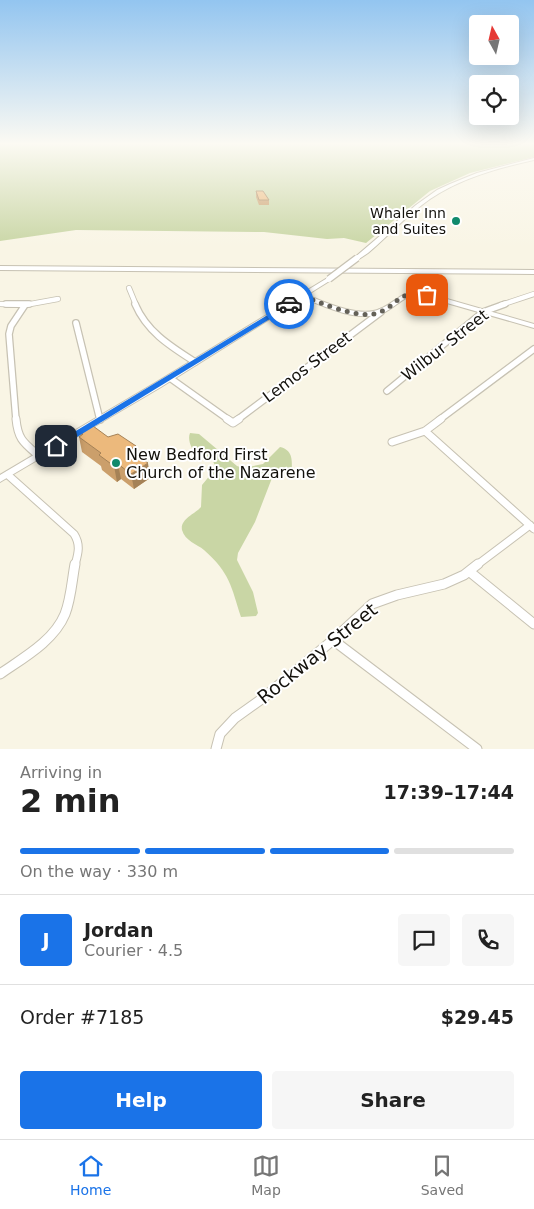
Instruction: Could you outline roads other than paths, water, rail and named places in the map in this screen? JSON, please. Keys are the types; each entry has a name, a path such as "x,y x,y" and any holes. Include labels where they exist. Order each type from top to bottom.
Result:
{"highway":[{"path":"0,262 532,266"},
{"path":"0,268 534,272"}],"main road":[{"path":"0,479 303,296 357,258 424,201 440,191 470,178"},
{"path":"303,296 370,315 381,312 403,295 415,293 437,297 534,326"}],"street":[{"path":"129,288 148,327 195,362"},
{"name":"Wilbur Street","path":"387,391 484,312 534,294"},
{"path":"0,304 25,305 58,300"},
{"path":"25,305 13,322 9,334 17,433 20,439 39,456"},
{"name":"Lemos Street","path":"170,378 233,423 381,312"},
{"path":"76,323 100,420"},
{"path":"392,442 425,431 534,349"},
{"path":"425,431 532,527"},
{"path":"0,674 40,644 61,623 65,613 79,547 78,540 74,534 8,474"},
{"name":"Rockway Street","path":"217,744 235,718 263,698 333,640 367,608 376,602 444,584 470,572 496,550 532,527"},
{"path":"470,572 534,624"},
{"path":"333,640 477,749"}],"place":[{"name":"Whaler Inn and Suites","path":"456,221"},
{"name":"New Bedford First Church of the Nazarene","path":"116,463"}]}
